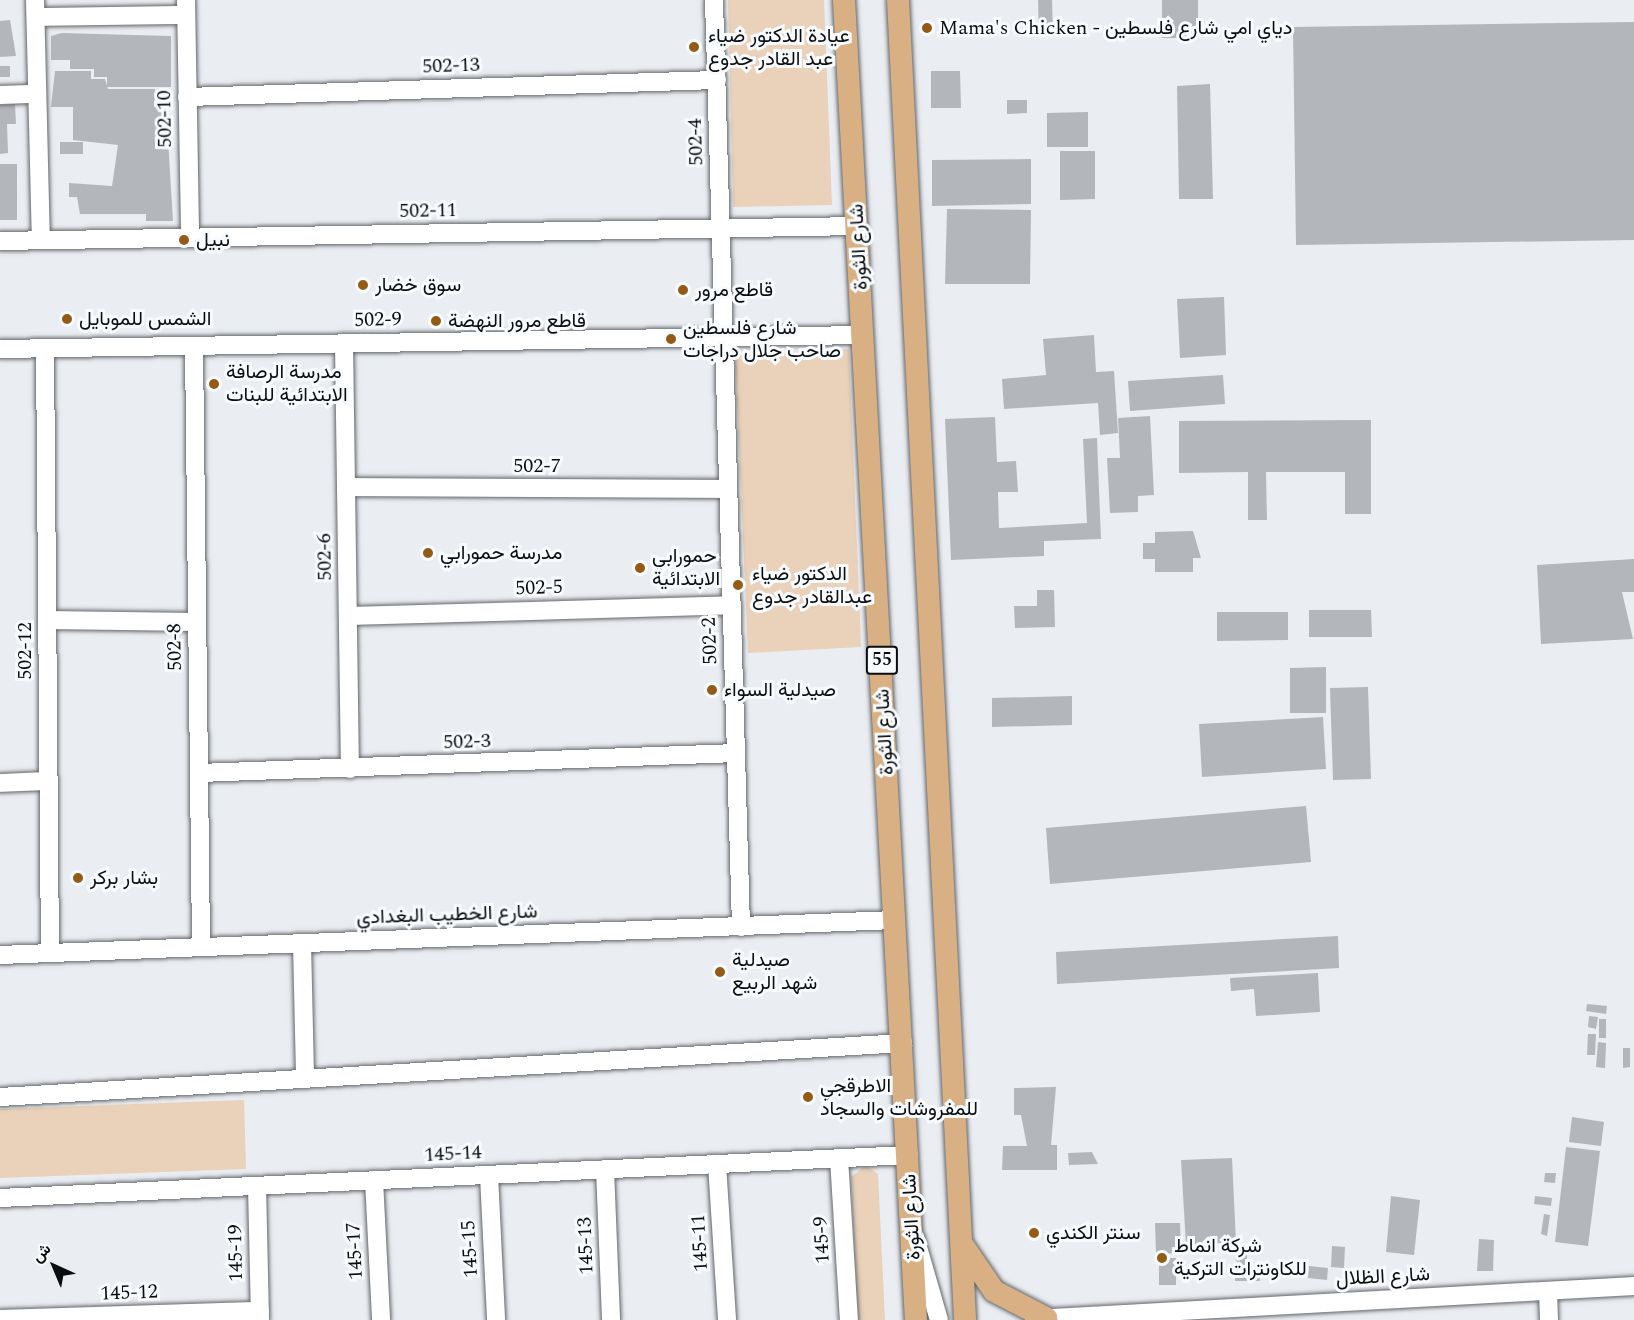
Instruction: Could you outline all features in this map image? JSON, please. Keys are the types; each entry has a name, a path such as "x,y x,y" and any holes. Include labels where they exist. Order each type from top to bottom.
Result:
{"main road":[{"name":"شارع الثورة","path":"844,0 903,1043 916,1320"},
{"path":"898,0 965,1320"},
{"path":"961,1242 994,1291 1036,1319"}],"street":[{"name":"502-4","path":"714,0 722,282"},
{"path":"41,240 36,8 186,7"},
{"name":"502-10","path":"186,7 189,237"},
{"name":"502-13","path":"187,96 717,80"},
{"path":"0,95 37,94"},
{"name":"502-11","path":"0,241 858,226"},
{"name":"502-2","path":"722,282 741,927"},
{"name":"502-9","path":"0,349 864,335"},
{"name":"502-6","path":"344,343 350,769"},
{"name":"502-8","path":"194,345 201,947"},
{"name":"502-12","path":"45,348 50,953"},
{"name":"502-7","path":"346,487 728,489"},
{"name":"502-5","path":"348,616 732,605"},
{"path":"47,620 197,622"},
{"name":"502-3","path":"199,773 736,753"},
{"path":"0,783 48,781"},
{"name":"شارع الخطيب البغدادي","path":"0,955 896,920"},
{"path":"302,943 305,1079"},
{"path":"0,1097 903,1043"},
{"name":"145-14","path":"0,1198 909,1155"},
{"name":"145-9","path":"839,1158 849,1320"},
{"name":"145-11","path":"717,1164 727,1320"},
{"name":"145-13","path":"605,1169 611,1320"},
{"name":"145-15","path":"489,1175 496,1320"},
{"name":"145-17","path":"374,1180 381,1320"},
{"name":"145-19","path":"257,1186 260,1315"},
{"path":"913,1233 939,1320"},
{"name":"شارع الظلال","path":"1036,1319 1634,1286"},
{"path":"1548,1291 1549,1320"},
{"name":"145-12","path":"0,1319 260,1315"}],"shaded area":[{"path":"728,0 824,0 832,205 733,207"},
{"path":"849,349 861,647 748,653 735,355"},
{"path":"244,1100 246,1169 0,1178 0,1109"},
{"path":"866,1165 878,1174 885,1320 858,1320 851,1177"}],"building":[{"path":"1038,0 1052,0 1053,35 1039,36"},
{"path":"1162,0 1198,0 1198,38 1162,38"},
{"path":"10,20 16,56 0,57 0,21"},
{"path":"1634,22 1634,240 1296,245 1293,27"},
{"path":"62,33 171,36 171,87 107,87 107,77 94,77 94,69 70,69 70,60 51,60 51,36"},
{"path":"0,66 10,66 10,77 0,77"},
{"path":"55,71 91,71 91,79 105,79 108,89 155,89 154,107 166,107 173,221 146,221 146,214 80,214 77,197 69,197 69,183 112,186 118,145 73,140 73,107 51,107"},
{"path":"931,71 960,71 961,108 931,108"},
{"path":"1210,84 1213,199 1179,199 1177,86"},
{"path":"1007,100 1027,100 1027,113 1007,114"},
{"path":"15,104 16,124 7,124 8,153 0,154 0,105"},
{"path":"1088,112 1088,147 1047,147 1047,113"},
{"path":"60,142 83,142 83,154 60,154"},
{"path":"1060,151 1095,151 1095,199 1060,200"},
{"path":"1031,159 1031,204 932,206 932,160"},
{"path":"0,164 17,164 17,220 0,220"},
{"path":"947,209 1031,210 1030,284 945,284"},
{"path":"1224,297 1226,355 1180,358 1177,299"},
{"path":"1094,335 1096,372 1114,371 1118,433 1100,435 1098,403 1004,409 1002,379 1046,375 1043,339"},
{"path":"1223,375 1225,404 1130,411 1128,381"},
{"path":"1150,416 1154,495 1138,496 1138,512 1110,513 1107,458 1120,458 1118,418"},
{"path":"995,417 997,462 1016,461 1018,492 998,492 999,528 1087,523 1083,439 1097,438 1101,539 1044,541 1044,556 951,560 945,419"},
{"path":"1371,420 1371,514 1345,514 1345,472 1266,472 1267,520 1248,520 1248,472 1179,473 1179,421"},
{"path":"1193,531 1201,558 1193,558 1193,572 1155,572 1155,559 1143,559 1143,543 1155,543 1155,532"},
{"path":"1634,559 1634,592 1622,592 1633,639 1541,644 1537,565"},
{"path":"1037,590 1054,590 1055,627 1015,628 1014,606 1037,606"},
{"path":"1309,610 1371,610 1372,637 1309,637"},
{"path":"1217,612 1288,612 1288,640 1217,641"},
{"path":"1326,667 1326,713 1290,713 1290,668"},
{"path":"1368,687 1371,779 1333,780 1330,688"},
{"path":"1072,696 1072,725 992,727 992,698"},
{"path":"1323,717 1326,769 1202,777 1199,724"},
{"path":"1306,806 1311,862 1050,884 1046,828"},
{"path":"1338,936 1339,968 1057,984 1056,952"},
{"path":"1318,973 1320,1012 1256,1016 1254,989 1231,991 1230,978"},
{"path":"1587,1004 1607,1006 1606,1014 1586,1011"},
{"path":"1589,1016 1598,1017 1596,1029 1588,1027"},
{"path":"1599,1019 1606,1019 1606,1038 1599,1038"},
{"path":"1588,1034 1596,1034 1595,1055 1587,1055"},
{"path":"1598,1042 1606,1043 1605,1068 1596,1067"},
{"path":"1623,1048 1630,1048 1630,1067 1623,1068"},
{"path":"1056,1087 1051,1145 1057,1145 1057,1170 1002,1170 1003,1146 1027,1146 1021,1115 1014,1115 1014,1088"},
{"path":"1572,1117 1604,1122 1601,1146 1569,1142"},
{"path":"1566,1147 1600,1151 1588,1246 1555,1242"},
{"path":"1092,1152 1098,1164 1069,1165 1068,1153"},
{"path":"1232,1158 1236,1242 1186,1245 1181,1160"},
{"path":"1545,1173 1556,1173 1555,1183 1544,1182"},
{"path":"1391,1196 1420,1200 1414,1255 1386,1252"},
{"path":"1535,1196 1552,1198 1551,1206 1534,1204"},
{"path":"1544,1214 1550,1215 1547,1236 1541,1234"},
{"path":"1155,1223 1180,1223 1181,1253 1156,1254"},
{"path":"1479,1239 1494,1240 1493,1271 1477,1271"},
{"path":"1332,1246 1345,1247 1344,1268 1331,1267"},
{"path":"1247,1253 1247,1267 1259,1267 1260,1281 1235,1281 1236,1254"},
{"path":"1159,1258 1176,1258 1176,1285 1159,1285"},
{"path":"1309,1266 1328,1268 1327,1280 1308,1278"}],"place":[{"name":"Mama's Chicken - دياي امي شارع فلسطين","path":"927,28"},
{"name":"عيادة الدكتور ضياء عبد القادر جدوع","path":"694,47"},
{"name":"نبيل","path":"184,240"},
{"name":"سوق خضار","path":"363,285"},
{"name":"قاطع مرور","path":"683,290"},
{"name":"الشمس للموبايل","path":"67,319"},
{"name":"قاطع مرور النهضة","path":"436,321"},
{"name":"شارع فلسطين صاحب جلال دراجات","path":"671,339"},
{"name":"مدرسة الرصافة الابتدائية للبنات","path":"214,384"},
{"name":"مدرسة حمورابي","path":"428,553"},
{"name":"حمورابي الابتدائية","path":"640,568"},
{"name":"الدكتور ضياء عبدالقادر جدوع","path":"738,585"},
{"name":"صيدلية السواء","path":"712,690"},
{"name":"بشار بركر","path":"78,878"},
{"name":"صيدلية شهد الربيع","path":"720,972"},
{"name":"الاطرقجي للمفروشات والسجاد","path":"808,1097"},
{"name":"سنتر الكندي","path":"1034,1233"},
{"name":"شركة انماط للكاونترات التركية","path":"1162,1258"}]}
